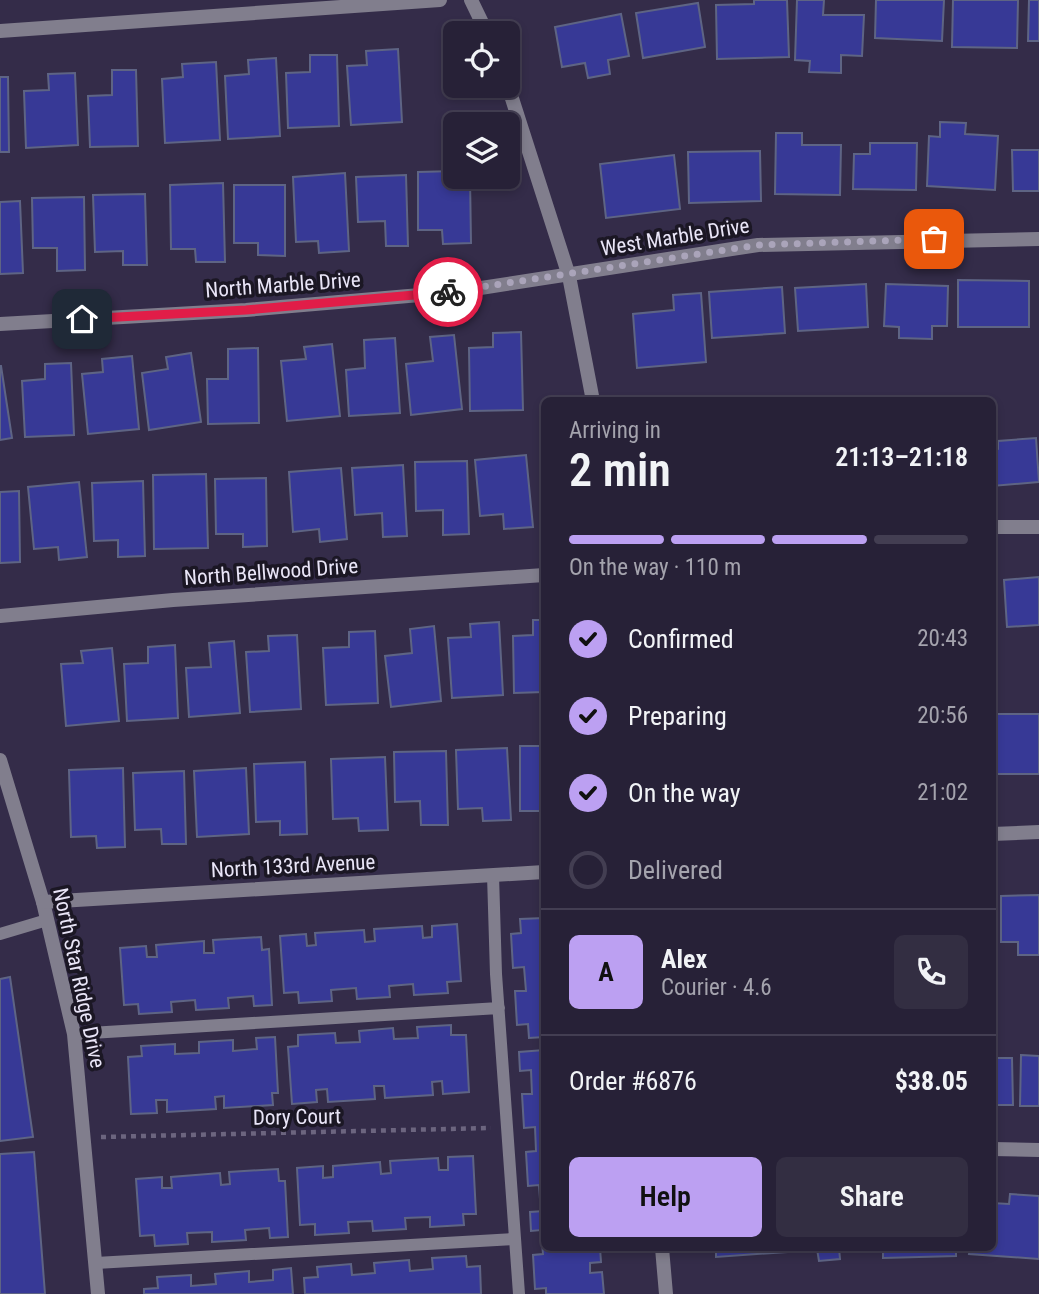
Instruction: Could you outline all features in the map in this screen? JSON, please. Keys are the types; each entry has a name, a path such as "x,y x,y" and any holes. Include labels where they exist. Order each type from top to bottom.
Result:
{"street":[{"path":"0,31 246,6 440,0"},
{"path":"471,0 481,21"},
{"path":"512,98 569,275 592,397"},
{"name":"West Marble Drive","path":"569,275 758,245 1039,239"},
{"name":"North Marble Drive","path":"0,324 301,305 454,292 569,275"},
{"path":"996,527 1039,527"},
{"name":"North Bellwood Drive","path":"0,616 173,600 541,575"},
{"name":"North Star Ridge Drive","path":"0,760 43,902 74,1034 86,1138 98,1294"},
{"path":"996,834 1039,832"},
{"name":"North 133rd Avenue","path":"43,902 541,872"},
{"path":"996,1149 1039,1150"},
{"path":"662,1251 666,1294"}],"lane":[{"path":"493,875 499,1008 519,1294"},
{"path":"0,934 47,920"},
{"path":"74,1034 499,1008"},
{"path":"96,1263 514,1239"}],"path":[{"name":"Dory Court","path":"86,1138 508,1128"}],"building":[{"path":"754,0 787,0 789,57 717,59 716,5 754,4"},
{"path":"797,0 824,0 823,15 864,15 862,56 841,55 841,73 809,72 810,61 795,60"},
{"path":"876,0 944,0 942,41 875,38"},
{"path":"953,0 1018,0 1017,48 952,47"},
{"path":"1029,0 1039,0 1039,41 1028,41"},
{"path":"698,3 705,47 643,58 636,13"},
{"path":"621,14 629,56 608,60 610,74 588,78 585,63 562,67 555,27"},
{"path":"398,49 402,122 351,125 347,66 367,65 366,51"},
{"path":"310,55 337,55 339,126 288,128 286,73 310,72"},
{"path":"276,58 280,136 228,139 225,76 249,74 248,60"},
{"path":"216,62 220,140 165,143 162,79 183,77 182,64"},
{"path":"112,70 136,70 138,146 90,147 88,96 112,95"},
{"path":"75,73 78,145 26,148 24,91 49,90 48,74"},
{"path":"0,77 8,77 9,152 0,152"},
{"path":"940,122 966,123 965,134 998,136 995,190 927,186 929,136 940,137"},
{"path":"776,133 802,133 802,145 841,145 840,195 775,194"},
{"path":"870,143 917,143 916,190 853,189 854,154 870,154"},
{"path":"1012,150 1039,150 1039,191 1013,191"},
{"path":"760,151 761,201 689,203 688,152"},
{"path":"674,155 680,209 606,218 600,164"},
{"path":"443,171 443,189 470,189 471,243 443,244 442,230 418,230 418,172"},
{"path":"345,173 349,251 319,253 318,241 296,242 293,177"},
{"path":"406,175 408,246 386,246 385,221 358,222 356,177"},
{"path":"223,183 225,262 196,262 195,249 171,249 170,185"},
{"path":"234,185 285,185 285,256 258,255 258,243 234,243"},
{"path":"145,194 147,265 123,265 123,251 95,252 93,195"},
{"path":"84,197 85,270 57,271 57,248 33,248 32,198"},
{"path":"20,201 23,273 0,274 0,202"},
{"path":"958,280 1029,281 1029,327 958,327"},
{"path":"866,284 868,327 798,331 795,288"},
{"path":"886,284 948,286 947,326 932,326 932,339 899,338 899,327 884,326"},
{"path":"782,287 785,333 712,338 709,292"},
{"path":"701,293 706,362 637,368 633,314 674,310 673,295"},
{"path":"521,332 523,410 470,411 469,348 493,347 493,333"},
{"path":"454,335 462,409 411,415 406,364 433,361 430,337"},
{"path":"395,338 400,413 349,416 346,370 365,368 364,340"},
{"path":"332,344 340,416 287,421 281,361 306,359 304,347"},
{"path":"258,348 259,423 208,424 207,379 228,379 228,349"},
{"path":"191,353 201,422 149,430 142,373 168,369 166,357"},
{"path":"132,356 139,429 88,434 82,374 103,372 102,359"},
{"path":"71,363 74,435 25,437 22,381 45,379 45,364"},
{"path":"0,366 12,438 0,440"},
{"path":"1036,438 1039,482 996,486 998,441"},
{"path":"526,455 533,527 504,529 503,514 480,516 475,460"},
{"path":"467,461 469,534 443,535 443,510 416,511 415,462"},
{"path":"403,465 407,536 383,537 382,513 355,515 352,468"},
{"path":"341,468 347,539 320,542 319,529 293,532 289,472"},
{"path":"206,474 208,548 154,549 153,475"},
{"path":"266,478 267,546 243,547 243,534 216,534 215,479"},
{"path":"143,481 145,556 118,557 118,540 94,541 92,483"},
{"path":"79,482 87,557 59,560 58,547 34,549 28,487"},
{"path":"19,491 20,562 0,563 0,492"},
{"path":"1039,577 1039,625 1007,627 1004,580"},
{"path":"533,620 541,620 541,692 514,693 513,636 533,635"},
{"path":"499,622 503,695 452,698 448,638 471,637 470,624"},
{"path":"434,626 441,701 391,707 385,656 412,653 410,629"},
{"path":"375,631 378,703 326,705 323,648 349,647 349,632"},
{"path":"297,635 301,709 250,712 246,652 269,651 268,636"},
{"path":"234,641 240,713 189,717 186,668 211,667 209,643"},
{"path":"175,645 178,718 127,721 124,664 148,663 148,647"},
{"path":"112,648 119,721 66,726 61,664 83,663 81,651"},
{"path":"996,714 1039,714 1039,774 996,774"},
{"path":"520,746 541,746 541,811 520,811"},
{"path":"507,748 511,820 483,821 482,808 458,809 456,750"},
{"path":"446,751 448,825 421,825 420,801 395,802 394,752"},
{"path":"385,757 388,830 359,831 358,818 333,819 331,759"},
{"path":"305,762 307,834 280,835 280,821 256,822 254,764"},
{"path":"123,768 125,847 97,848 96,836 71,837 69,770"},
{"path":"246,768 249,834 197,837 194,771"},
{"path":"184,771 186,844 162,844 161,829 135,830 133,773"},
{"path":"1039,895 1039,955 1018,955 1018,942 1001,942 1001,896"},
{"path":"541,918 541,1037 529,1038 528,1024 517,1025 515,991 526,991 524,967 513,968 511,934 521,933 520,919"},
{"path":"457,924 461,981 447,982 448,993 414,995 413,984 389,986 390,997 357,999 356,988 331,990 332,1001 299,1003 298,992 284,993 280,936 306,934 307,946 316,945 315,933 364,930 365,942 375,941 374,929 422,926 423,938 432,937 432,926"},
{"path":"261,937 262,950 269,949 272,1005 254,1006 253,996 228,998 229,1008 196,1010 195,1000 171,1002 172,1012 139,1014 138,1004 124,1005 120,948 146,946 147,957 157,957 156,945 204,941 204,953 214,953 213,940"},
{"path":"10,977 33,1137 0,1141 0,979"},
{"path":"451,1025 451,1035 466,1035 469,1092 443,1094 442,1081 432,1082 433,1095 385,1098 384,1086 374,1086 375,1099 328,1102 327,1089 316,1090 317,1102 292,1104 288,1047 298,1046 298,1035 335,1033 336,1043 360,1042 359,1031 393,1028 394,1039 418,1038 417,1027"},
{"path":"275,1037 278,1093 272,1093 273,1105 224,1108 224,1096 215,1097 216,1109 167,1112 167,1100 156,1100 157,1113 131,1114 128,1057 142,1056 141,1046 175,1044 175,1054 199,1053 199,1042 233,1040 233,1051 257,1049 256,1038"},
{"path":"541,1050 541,1199 539,1185 528,1186 526,1152 536,1151 535,1127 524,1128 522,1094 532,1094 531,1070 520,1071 519,1052"},
{"path":"1021,1055 1039,1056 1039,1106 1020,1106"},
{"path":"996,1058 1012,1058 1013,1105 996,1105"},
{"path":"34,1152 45,1294 0,1294 0,1154"},
{"path":"473,1156 476,1214 463,1214 464,1225 430,1227 430,1217 405,1218 406,1229 373,1231 372,1221 348,1222 349,1233 315,1235 315,1224 300,1225 297,1168 323,1166 323,1178 333,1177 333,1166 380,1162 381,1174 391,1173 390,1161 438,1158 439,1170 448,1170 448,1157"},
{"path":"278,1169 279,1181 285,1181 288,1237 270,1238 269,1228 245,1230 246,1240 212,1242 212,1232 187,1233 188,1244 155,1246 154,1235 140,1236 136,1179 162,1177 162,1188 172,1188 171,1177 220,1173 221,1185 230,1184 229,1172"},
{"path":"1010,1194 1039,1196 1039,1259 969,1254 970,1251 996,1251 996,1203 1009,1204"},
{"path":"541,1211 541,1230 531,1231 530,1212"},
{"path":"543,1251 600,1251 601,1262 590,1263 590,1273 602,1272 604,1294 546,1294 546,1288 535,1289 533,1255 543,1254"},
{"path":"716,1251 787,1251 787,1252 716,1257"},
{"path":"817,1251 839,1251 840,1259 819,1261"},
{"path":"883,1251 956,1251 956,1256 883,1258"},
{"path":"466,1256 467,1267 480,1266 481,1294 305,1294 304,1278 318,1277 317,1267 351,1264 352,1275 375,1273 374,1263 409,1260 410,1271 433,1269 432,1258"},
{"path":"291,1268 293,1294 144,1294 144,1289 158,1288 157,1277 191,1275 191,1286 216,1284 215,1274 249,1271 249,1282 273,1280 273,1270"}],"way so far":[{"path":"448,292 758,245 934,239"}],"route":[{"path":"82,319 246,310 448,292"}]}
